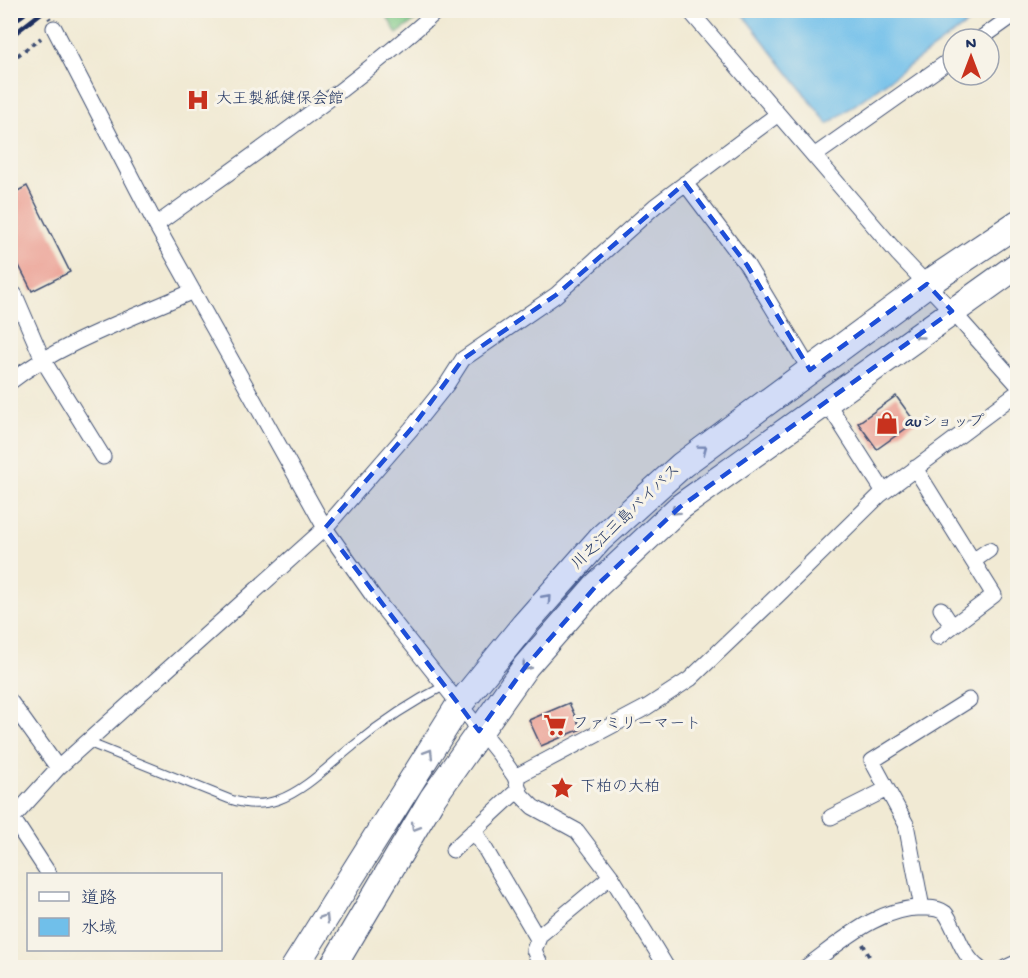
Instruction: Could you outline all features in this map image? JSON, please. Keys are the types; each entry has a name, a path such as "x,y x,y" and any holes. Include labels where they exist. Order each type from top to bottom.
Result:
{"highway":[{"name":"川之江三島バイパス","path":"294,968 453,695 524,625 600,539 682,465 927,284 1017,223"},
{"name":"川之江三島バイパス","path":"332,968 432,799 526,666 596,586 680,507 1017,265"}],"street":[{"path":"156,225 329,99 403,41 438,10"},
{"path":"689,10 898,254 1017,385"},
{"path":"996,27 1017,12"},
{"path":"52,23 156,225 325,528 373,596 453,695 517,783 521,795 533,807 577,831 611,876 667,968"},
{"path":"814,156 941,66"},
{"path":"48,873 12,820 58,768 325,528 411,429 447,384 463,359 556,295 655,206 778,114"},
{"path":"685,183 747,265 810,370"},
{"path":"10,382 32,365 193,291"},
{"path":"15,295 43,360 103,457"},
{"path":"453,850 517,783 647,707 690,679 884,492 1017,392"},
{"path":"826,402 884,492"},
{"path":"915,468 994,595 938,637"},
{"path":"973,561 989,550"},
{"path":"941,609 952,626"},
{"path":"922,908 906,824 872,761 969,700"},
{"path":"10,701 58,768"},
{"path":"831,818 886,789"},
{"path":"474,830 538,939"},
{"path":"536,965 534,950 540,935 611,876"},
{"path":"805,968 855,931 881,917 903,909 922,908 935,909 946,914 969,959 979,968"},
{"path":"1005,968 1017,962"}],"lane":[{"path":"87,742 229,800 262,805 290,795 381,724 421,698 453,695"}],"path":[{"path":"10,61 52,23 44,10"}],"highlighted area":[{"path":"685,183 747,265 810,370 927,284 952,311 680,507 596,586 526,666 479,731 325,528 411,429 463,359 556,295"}],"green space":[{"path":"384,11 428,11 397,34"}],"water":[{"path":"740,11 985,11 963,27 941,27 941,43 828,124"}],"building":[{"path":"27,186 70,272 32,291 10,248 10,195"},
{"name":"auショップ","path":"896,396 915,422 877,449 858,423"},
{"name":"ファミリーマート","path":"569,703 581,729 541,746 529,720"}],"railway":[{"path":"10,37 45,10"},
{"path":"10,24 24,14"}],"place":[{"name":"大王製紙健保会館","path":"198,100"},
{"name":"auショップ","path":"887,423"},
{"name":"ファミリーマート","path":"555,725"},
{"name":"下柏の大柏","path":"562,788"}]}
